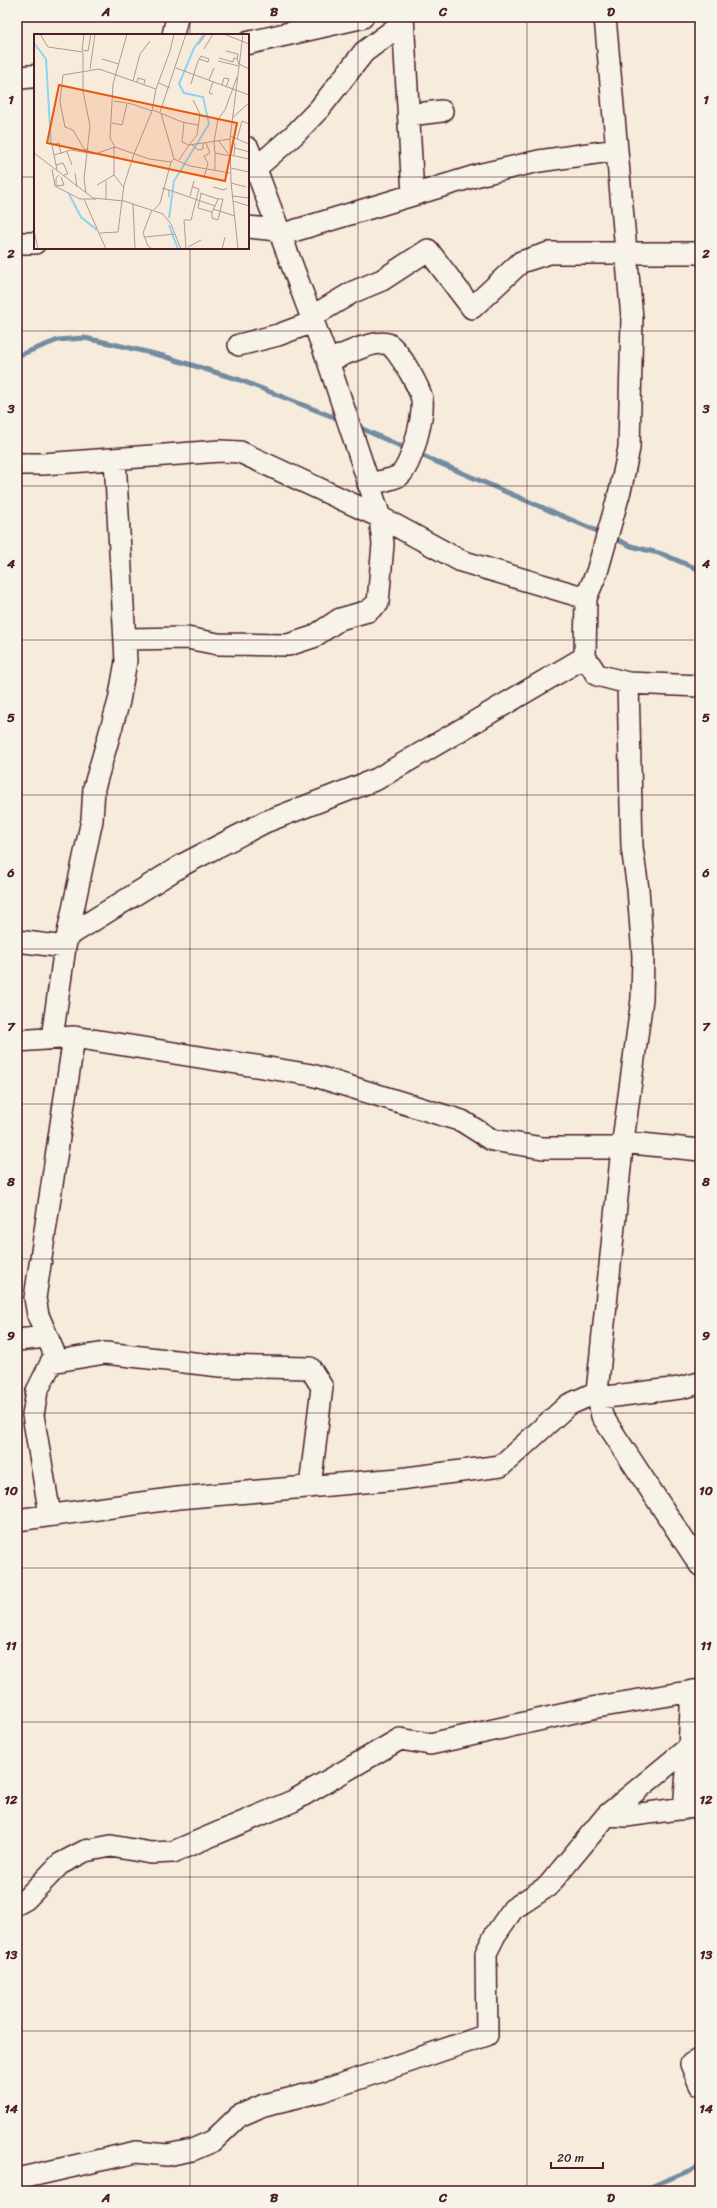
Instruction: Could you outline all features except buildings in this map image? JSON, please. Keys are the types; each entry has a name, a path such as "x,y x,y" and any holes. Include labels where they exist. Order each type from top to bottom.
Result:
{"main road":[{"path":"249,43 362,17"},
{"path":"17,78 34,76"}],"street":[{"path":"173,34 177,17"},
{"path":"606,17 632,318 630,448 621,487 597,572 586,598 585,657 597,676 628,683 700,686"},
{"path":"403,20 413,195"},
{"path":"255,182 295,134 320,108 364,52 403,20"},
{"path":"408,115 442,111"},
{"path":"249,227 279,232 413,195 482,174 539,161 617,150"},
{"path":"125,640 187,638 218,644 288,645 313,637 340,618 368,611 378,603 383,544 380,517 328,361 279,232 255,182 249,153"},
{"path":"17,243 34,243"},
{"path":"239,345 278,335 312,320 353,292 382,280 428,250 472,308 521,262 548,253 700,253"},
{"path":"328,361 372,345 388,344 397,350 422,398 423,414 406,467 399,476 368,484"},
{"path":"17,464 43,464 220,451 240,452 380,517 460,561 586,598"},
{"path":"52,1038 67,941 92,820 94,788 119,701 126,661 115,459"},
{"path":"17,941 67,941 184,864 265,822 377,779 585,657"},
{"path":"628,683 632,846 639,896 643,956 643,984 622,1145 598,1395 602,1416 700,1565"},
{"path":"50,1515 33,1415 37,1391 54,1355 38,1315 35,1298 74,1037"},
{"path":"17,1041 74,1037 312,1075 462,1121 492,1140 543,1148 622,1145 700,1150"},
{"path":"17,1340 47,1336"},
{"path":"51,1362 105,1353 220,1366 310,1368 322,1387 310,1487"},
{"path":"17,1520 178,1498 399,1479 501,1466 568,1405 598,1395 680,1388 700,1383"},
{"path":"17,1904 26,1900 60,1864 85,1851 111,1846 151,1853 173,1852 293,1801 400,1739 430,1744 597,1707 696,1691 689,1747 692,1808 626,1816 607,1814"},
{"path":"17,2179 136,2152 167,2155 192,2150 213,2141 239,2116 264,2105 322,2091 487,2035 486,1953 495,1935 513,1909 548,1886 607,1814 689,1747"},
{"path":"700,2059 691,2064 700,2085"}],"waterway":[{"path":"17,356 58,340 84,338 163,356 240,380 341,420"},
{"path":"356,426 409,450"},
{"path":"416,453 604,534"},
{"path":"611,537 631,546 662,554 700,570"},
{"path":"641,2191 700,2166"}]}
